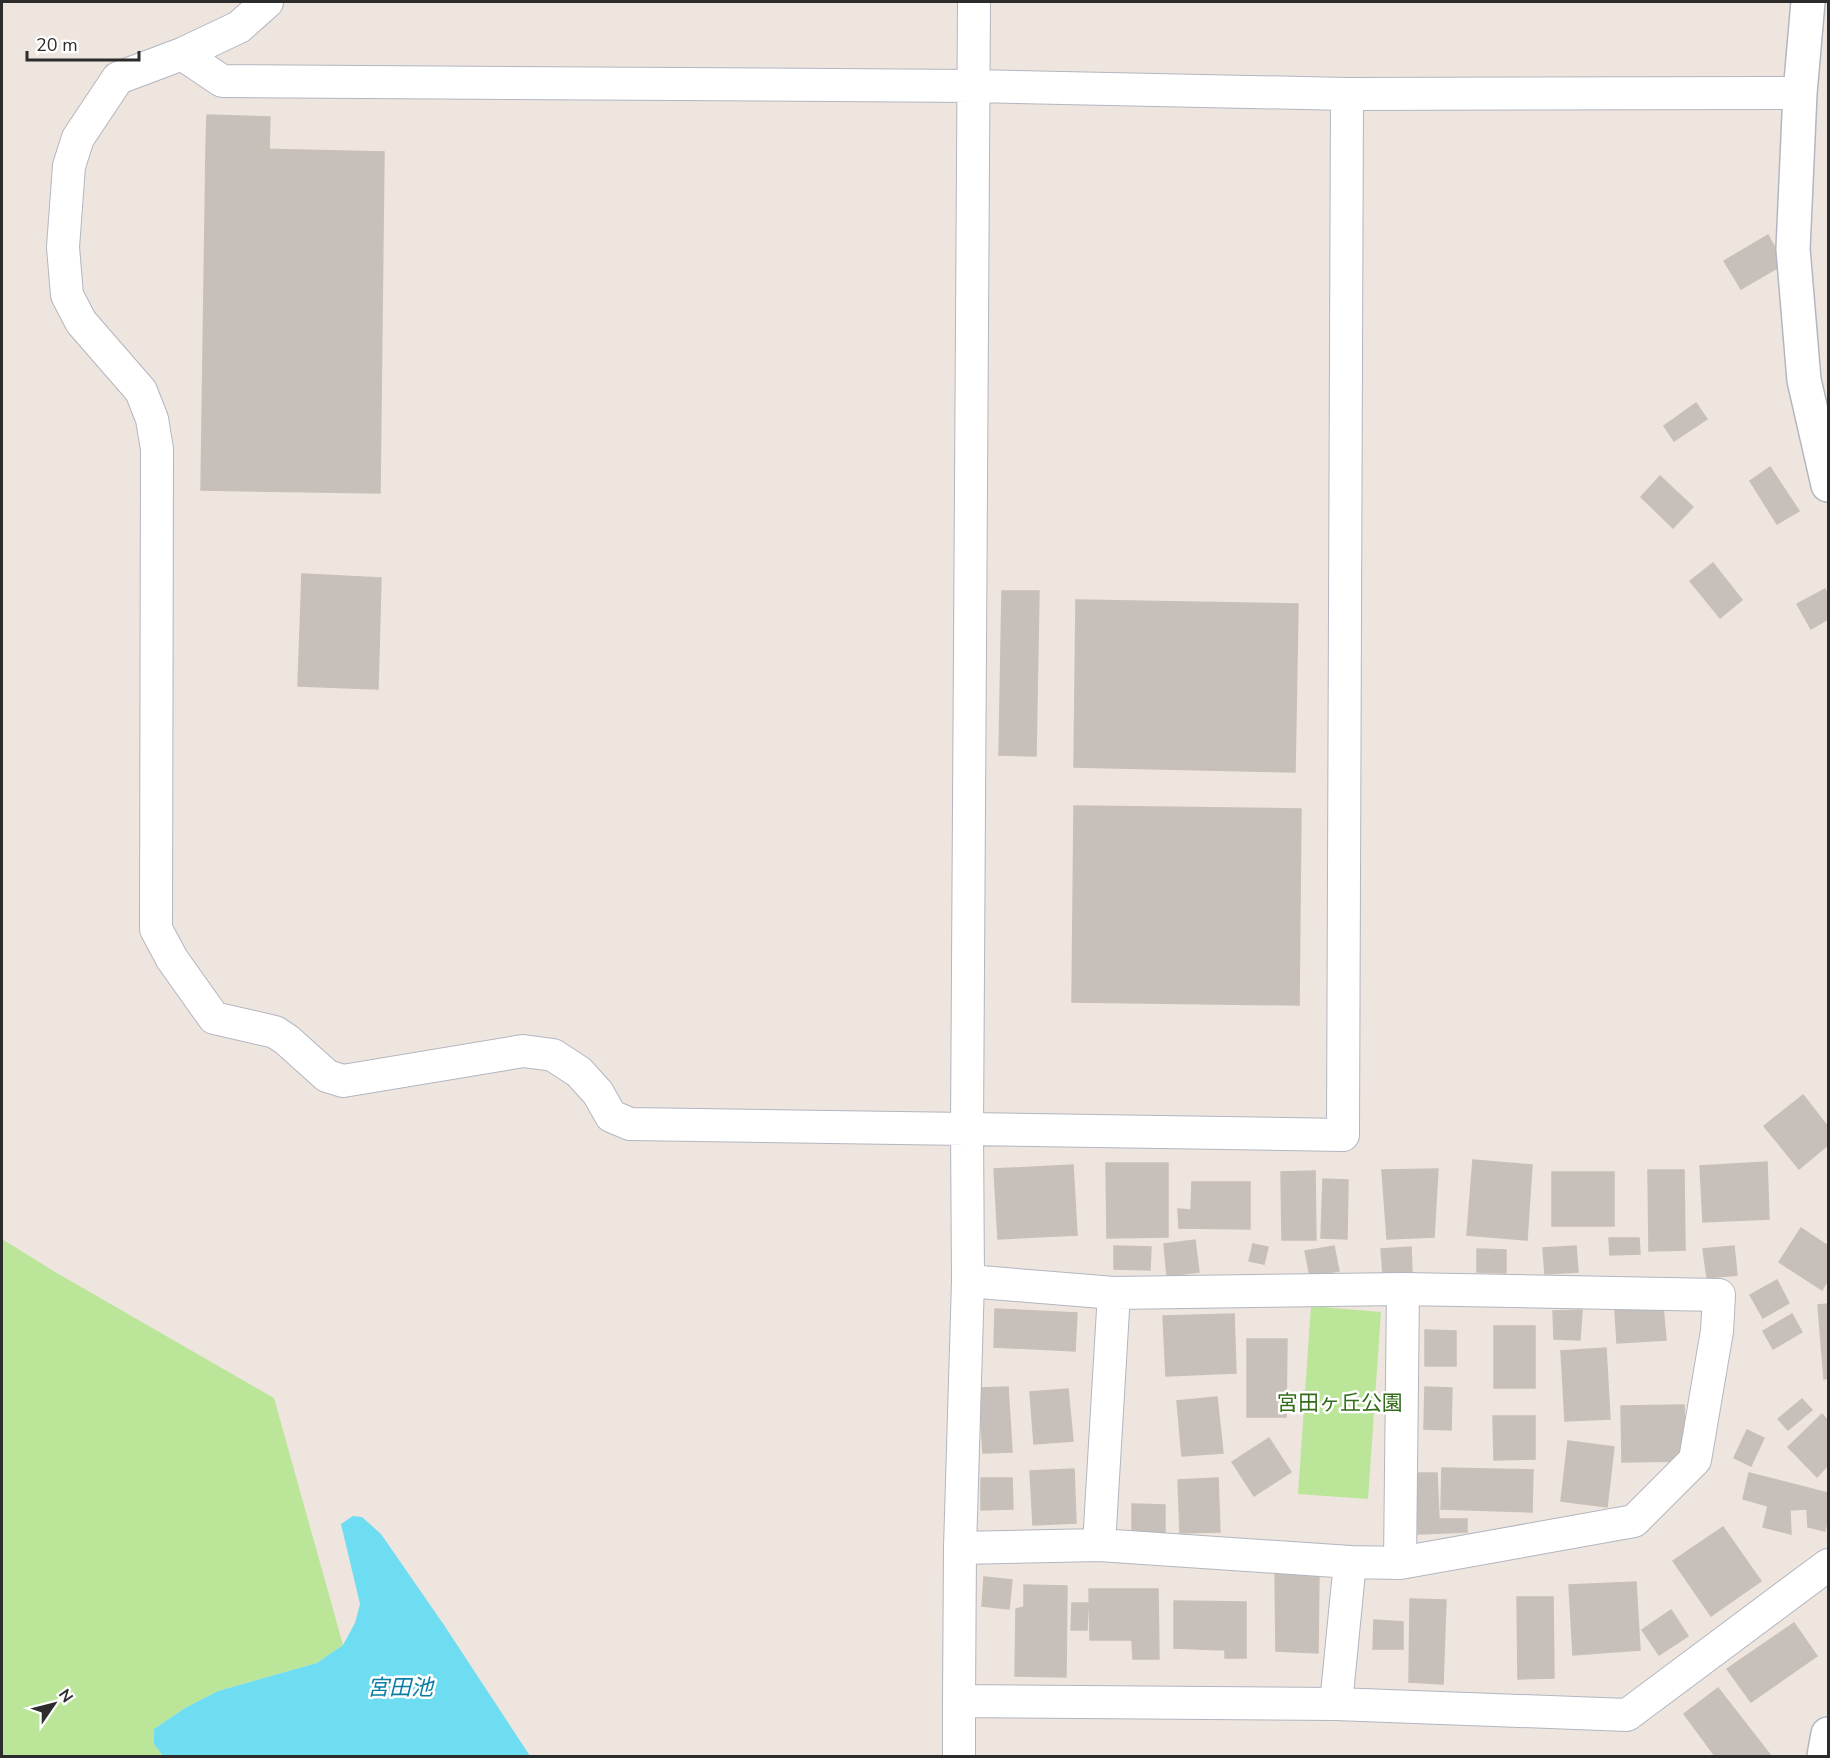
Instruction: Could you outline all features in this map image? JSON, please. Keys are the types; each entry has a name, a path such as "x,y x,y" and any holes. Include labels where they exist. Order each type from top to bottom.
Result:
{"street":[{"path":"267,2 239,27 182,54 118,78 78,138 69,166 63,247 68,295 81,322 141,391 152,419 157,449 156,929 171,959 214,1018 275,1032 327,1076 343,1081 523,1051 553,1055 579,1072 598,1093 611,1116 630,1124 1343,1135 1347,94"},
{"path":"958,1756 960,1548 968,1281 974,2"},
{"path":"1808,2 1800,93 1793,249 1804,380 1828,485"},
{"path":"182,54 222,81 973,86 1347,94 1800,93"},
{"path":"960,1548 1099,1545 1350,1562 1400,1563 1634,1521 1695,1460 1717,1331 1719,1295 1403,1289 1114,1293 968,1281"},
{"path":"1400,1563 1403,1289"},
{"path":"1099,1545 1114,1293"},
{"path":"1336,1704 1350,1562"},
{"path":"959,1701 1336,1704 1627,1715 1828,1565"},
{"path":"1824,1756 1828,1734"}],"green space":[{"path":"2,1239 274,1398 343,1645 317,1663 218,1691 185,1708 154,1729 154,1744 163,1756 2,1756"},
{"name":"宮田ヶ丘公園","path":"1311,1306 1381,1312 1368,1499 1298,1494"}],"water":[{"name":"宮田池","path":"353,1516 362,1517 381,1534 530,1756 163,1756 154,1744 154,1729 185,1708 218,1691 317,1663 343,1645 355,1623 360,1604 341,1524"}],"building":[{"path":"207,115 270,117 269,151 206,148"},
{"path":"206,148 384,152 380,493 201,490"},
{"path":"1768,235 1784,264 1741,289 1724,261"},
{"path":"1696,403 1707,419 1674,441 1664,426"},
{"path":"1770,467 1799,511 1777,524 1750,481"},
{"path":"1660,476 1693,507 1673,528 1641,497"},
{"path":"1713,563 1742,600 1720,618 1690,581"},
{"path":"302,574 381,578 378,689 298,686"},
{"path":"1825,589 1828,595 1828,619 1811,629 1797,604"},
{"path":"1002,591 1039,591 1036,756 999,755"},
{"path":"1076,600 1298,604 1295,772 1074,767"},
{"path":"1074,806 1301,809 1299,1005 1072,1002"},
{"path":"1803,1095 1828,1127 1828,1145 1799,1169 1764,1126"},
{"path":"1473,1160 1532,1165 1527,1240 1467,1235"},
{"path":"1767,1162 1769,1219 1703,1222 1700,1166"},
{"path":"1106,1163 1168,1163 1168,1237 1107,1238"},
{"path":"1073,1165 1077,1235 998,1239 994,1169"},
{"path":"1438,1169 1434,1237 1387,1239 1382,1170"},
{"path":"1648,1170 1684,1170 1685,1250 1649,1251"},
{"path":"1315,1171 1316,1240 1282,1240 1281,1172"},
{"path":"1552,1172 1614,1172 1614,1226 1552,1226"},
{"path":"1323,1179 1348,1180 1347,1239 1321,1238"},
{"path":"1192,1182 1250,1182 1250,1229 1179,1228 1178,1209 1191,1210"},
{"path":"1801,1228 1828,1246 1828,1280 1822,1290 1779,1262"},
{"path":"1609,1238 1639,1238 1640,1254 1610,1255"},
{"path":"1195,1240 1199,1272 1167,1276 1164,1244"},
{"path":"1253,1244 1268,1247 1264,1264 1249,1261"},
{"path":"1114,1246 1151,1247 1150,1270 1114,1269"},
{"path":"1334,1246 1339,1271 1310,1276 1305,1251"},
{"path":"1576,1246 1578,1272 1545,1274 1543,1248"},
{"path":"1734,1246 1737,1275 1707,1278 1703,1249"},
{"path":"1411,1247 1412,1272 1383,1274 1381,1249"},
{"path":"1477,1249 1506,1250 1506,1273 1477,1272"},
{"path":"1777,1280 1789,1303 1763,1318 1750,1295"},
{"path":"1828,1304 1828,1378 1824,1379 1818,1305"},
{"path":"1663,1307 1666,1340 1617,1343 1615,1310"},
{"path":"995,1309 1077,1313 1075,1351 994,1347"},
{"path":"1582,1310 1580,1340 1554,1339 1553,1311"},
{"path":"1234,1314 1236,1373 1166,1376 1163,1316"},
{"path":"1792,1314 1802,1332 1773,1349 1763,1331"},
{"path":"1494,1326 1535,1326 1535,1388 1494,1388"},
{"path":"1425,1330 1456,1331 1456,1366 1425,1366"},
{"path":"1247,1339 1287,1339 1286,1417 1247,1417"},
{"path":"1606,1348 1610,1419 1565,1421 1561,1351"},
{"path":"1008,1387 1012,1452 983,1453 979,1388"},
{"path":"1425,1387 1452,1388 1451,1430 1424,1429"},
{"path":"1068,1389 1073,1441 1034,1444 1030,1392"},
{"path":"1217,1397 1223,1453 1182,1456 1177,1401"},
{"path":"1802,1399 1812,1410 1788,1430 1778,1419"},
{"path":"1684,1405 1686,1461 1622,1462 1621,1406"},
{"path":"1822,1414 1828,1421 1828,1465 1817,1477 1788,1447"},
{"path":"1493,1416 1535,1416 1535,1459 1494,1460"},
{"path":"1747,1430 1764,1438 1751,1466 1734,1458"},
{"path":"1269,1438 1291,1472 1254,1496 1232,1462"},
{"path":"1568,1441 1614,1447 1607,1507 1561,1501"},
{"path":"1442,1468 1533,1470 1532,1512 1441,1509"},
{"path":"1074,1469 1076,1523 1033,1525 1030,1471"},
{"path":"1417,1473 1437,1473 1439,1519 1467,1519 1467,1532 1418,1534"},
{"path":"1749,1473 1828,1493 1825,1531 1808,1527 1807,1509 1790,1510 1791,1534 1763,1527 1768,1506 1743,1499"},
{"path":"981,1478 1012,1478 1013,1509 981,1510"},
{"path":"1218,1478 1220,1532 1180,1533 1178,1480"},
{"path":"1132,1504 1165,1505 1165,1536 1132,1535"},
{"path":"1723,1527 1761,1581 1711,1616 1673,1561"},
{"path":"1275,1572 1319,1573 1318,1653 1276,1651"},
{"path":"984,1577 1012,1580 1009,1609 982,1606"},
{"path":"1636,1582 1640,1650 1573,1655 1569,1585"},
{"path":"1024,1585 1067,1586 1066,1677 1015,1676 1016,1609 1024,1607"},
{"path":"1089,1589 1158,1589 1159,1659 1133,1659 1132,1640 1090,1640"},
{"path":"1517,1597 1553,1597 1554,1678 1518,1679"},
{"path":"1410,1599 1446,1600 1443,1684 1409,1682"},
{"path":"1174,1601 1246,1602 1246,1658 1225,1658 1225,1650 1174,1648"},
{"path":"1072,1603 1088,1603 1087,1630 1071,1630"},
{"path":"1671,1610 1688,1636 1659,1655 1642,1630"},
{"path":"1374,1620 1403,1622 1403,1649 1373,1649"},
{"path":"1794,1623 1817,1656 1751,1702 1727,1669"},
{"path":"1718,1688 1771,1756 1715,1756 1684,1714"}]}
